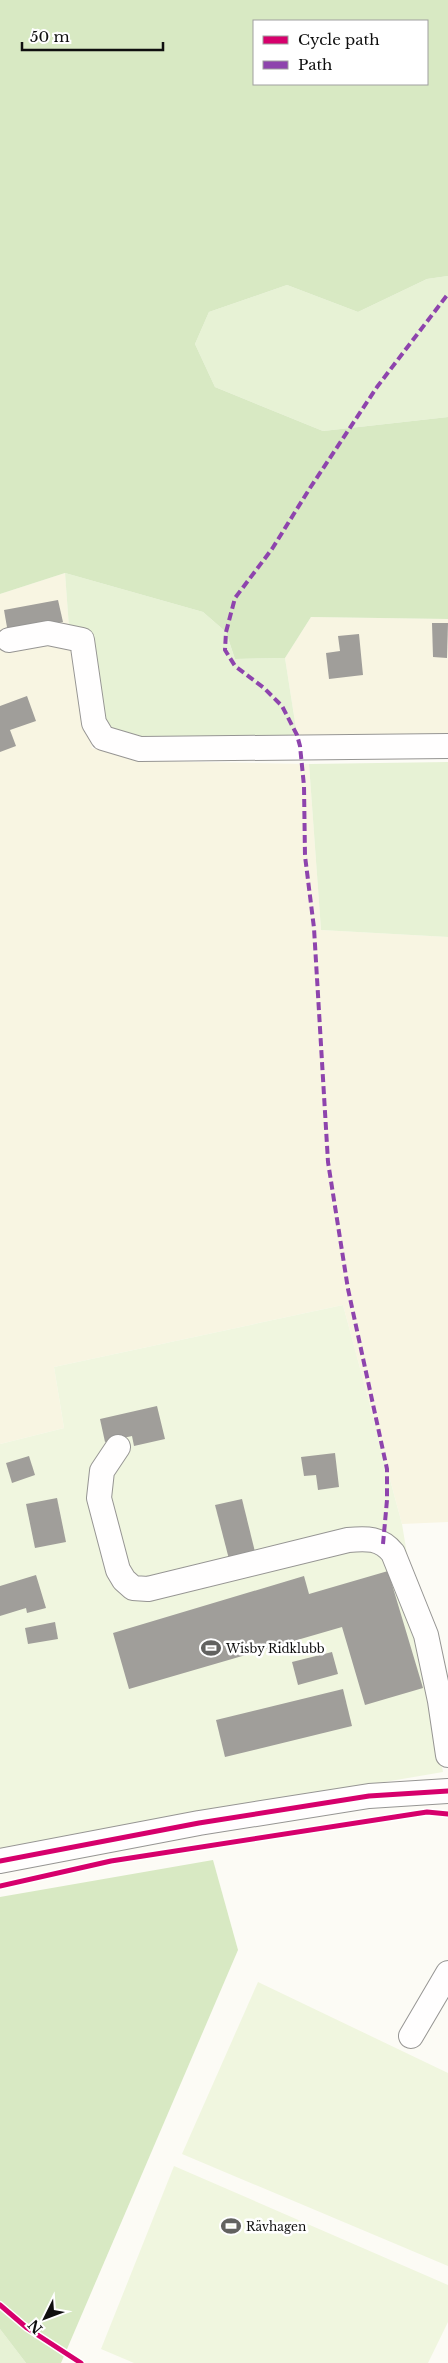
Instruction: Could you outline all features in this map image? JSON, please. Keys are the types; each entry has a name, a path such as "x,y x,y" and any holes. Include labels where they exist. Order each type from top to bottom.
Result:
{"street":[{"path":"9,640 48,633 82,640 94,723 103,738 140,749 448,746"},
{"path":"118,1447 102,1471 98,1498 118,1570 124,1580 133,1588 148,1589 348,1540 367,1538 389,1548 393,1553 426,1635 440,1701 448,1755"},
{"path":"0,1861 199,1823 352,1798 448,1791"},
{"path":"411,2036 448,1973"}],"shaded area":[{"path":"65,573 69,628 92,748 140,761 309,764 321,930 448,937 448,1522 402,1524 343,1305 54,1367 64,1428 0,1444 0,594"},
{"path":"311,617 448,619 448,734 297,735 285,658"}],"green space":[{"path":"0,0 448,0 448,276 427,279 358,312 287,285 209,312 195,344 215,387 323,431 448,417 448,619 311,617 285,658 235,659 226,632 203,612 65,573 0,594"},
{"path":"448,276 448,417 323,431 215,387 195,344 209,312 287,285 358,312 427,279"},
{"path":"65,573 203,612 226,632 235,659 285,658 297,735 143,742 112,733 100,719 69,628"},
{"path":"448,762 448,937 321,930 309,764"},
{"name":"Wisby Ridklubb","path":"343,1305 402,1524 443,1772 109,1829 0,1851 0,1444 64,1428 54,1367"},
{"path":"213,1860 238,1950 61,2363 26,2363 0,2329 0,1897"},
{"path":"258,1982 448,2073 448,2266 182,2154"},
{"name":"Rävhagen","path":"174,2166 448,2285 448,2322 428,2363 134,2363 101,2349"},
{"path":"0,2329 26,2363 0,2363"}],"building":[{"path":"58,600 63,622 8,633 4,610"},
{"path":"432,623 448,623 447,658 433,657"},
{"path":"359,634 363,675 329,679 326,653 340,651 338,636"},
{"path":"27,696 36,721 10,730 16,746 0,752 0,706"},
{"path":"157,1406 165,1439 134,1446 132,1436 105,1442 100,1419"},
{"path":"335,1453 339,1487 318,1490 316,1475 304,1476 301,1457"},
{"path":"29,1456 35,1475 12,1483 6,1463"},
{"path":"57,1498 66,1542 35,1548 26,1504"},
{"path":"242,1499 256,1556 230,1563 215,1505"},
{"path":"388,1571 423,1688 365,1705 342,1627 129,1689 113,1633 304,1576 309,1594"},
{"path":"36,1575 46,1608 27,1613 26,1608 0,1616 0,1586"},
{"path":"55,1622 58,1639 28,1644 25,1628"},
{"path":"332,1652 338,1674 298,1685 292,1662"},
{"path":"343,1689 352,1726 225,1757 216,1720"}],"marked path":[{"path":"383,1544 387,1500 387,1469 348,1289 328,1162 314,928 305,856 304,786 300,746 297,735 282,706 264,688 235,666 225,650 226,632 235,598 272,549 377,387 448,294"}],"cycle path":[{"path":"0,1861 199,1823 369,1796 448,1791"},
{"path":"0,1886 111,1861 427,1812 448,1814"},
{"path":"0,2305 27,2328 81,2363"}],"place":[{"name":"Wisby Ridklubb","path":"211,1648"},
{"name":"Rävhagen","path":"231,2226"}]}
